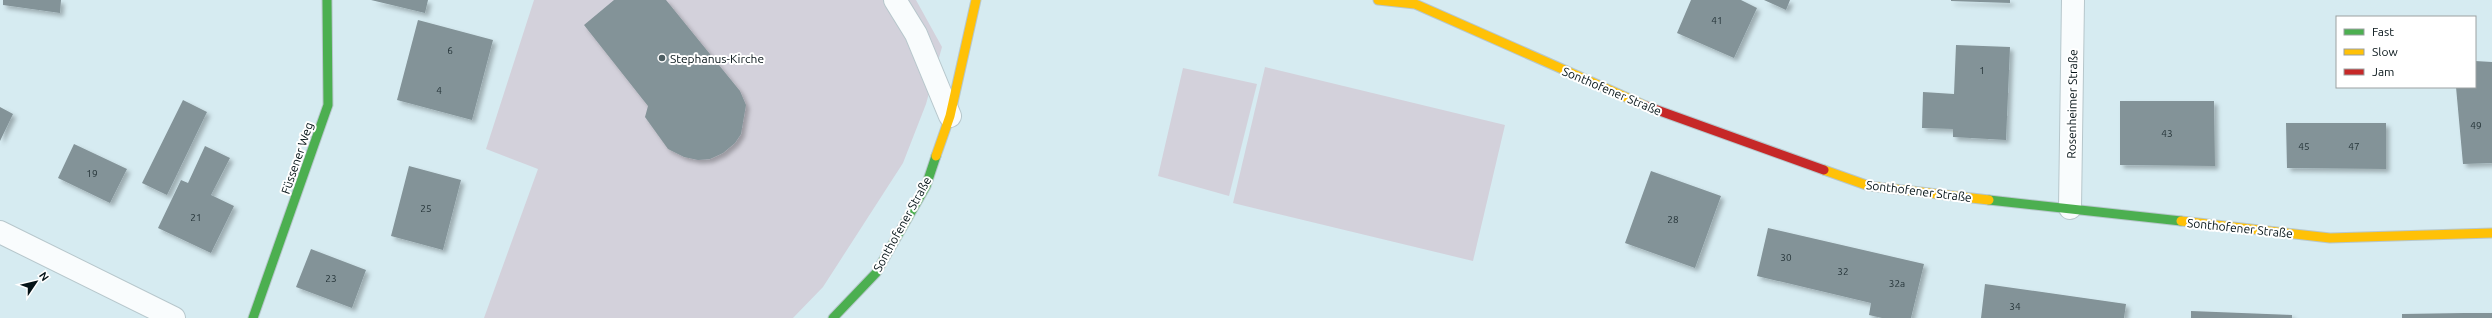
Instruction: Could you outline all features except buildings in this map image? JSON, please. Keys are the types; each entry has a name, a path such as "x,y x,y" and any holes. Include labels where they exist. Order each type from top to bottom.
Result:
{"street":[{"name":"Füssener Weg","path":"253,318 328,105 328,0"},
{"path":"895,0 916,34 950,116"},
{"name":"Sonthofener Straße","path":"833,318 876,273 926,186 950,116 976,0"},
{"name":"Sonthofener Straße","path":"1378,0 1415,4 1634,102 1868,186 2330,238 2492,233"},
{"name":"Rosenheimer Straße","path":"2070,208 2073,0"},
{"path":"0,232 174,318"}],"shaded area":[{"path":"534,0 916,0 942,47 926,104 903,163 823,287 793,318 484,318 538,169 486,149"},
{"path":"1265,67 1505,125 1473,261 1233,203"},
{"path":"1183,68 1257,84 1229,196 1158,176"}],"traffic: fast":[{"path":"253,318 328,105 327,0"},
{"path":"833,318 876,273 926,186 936,156"},
{"path":"1989,200 2181,221"}],"traffic: slow":[{"path":"936,156 950,116 976,0"},
{"path":"1378,0 1415,4 1646,106"},
{"path":"1824,170 1869,186 1989,200"},
{"path":"2181,221 2330,238 2492,233"}],"traffic: jam":[{"path":"1646,106 1824,170"}],"place":[{"name":"Stephanus-Kirche","path":"662,58"}]}
